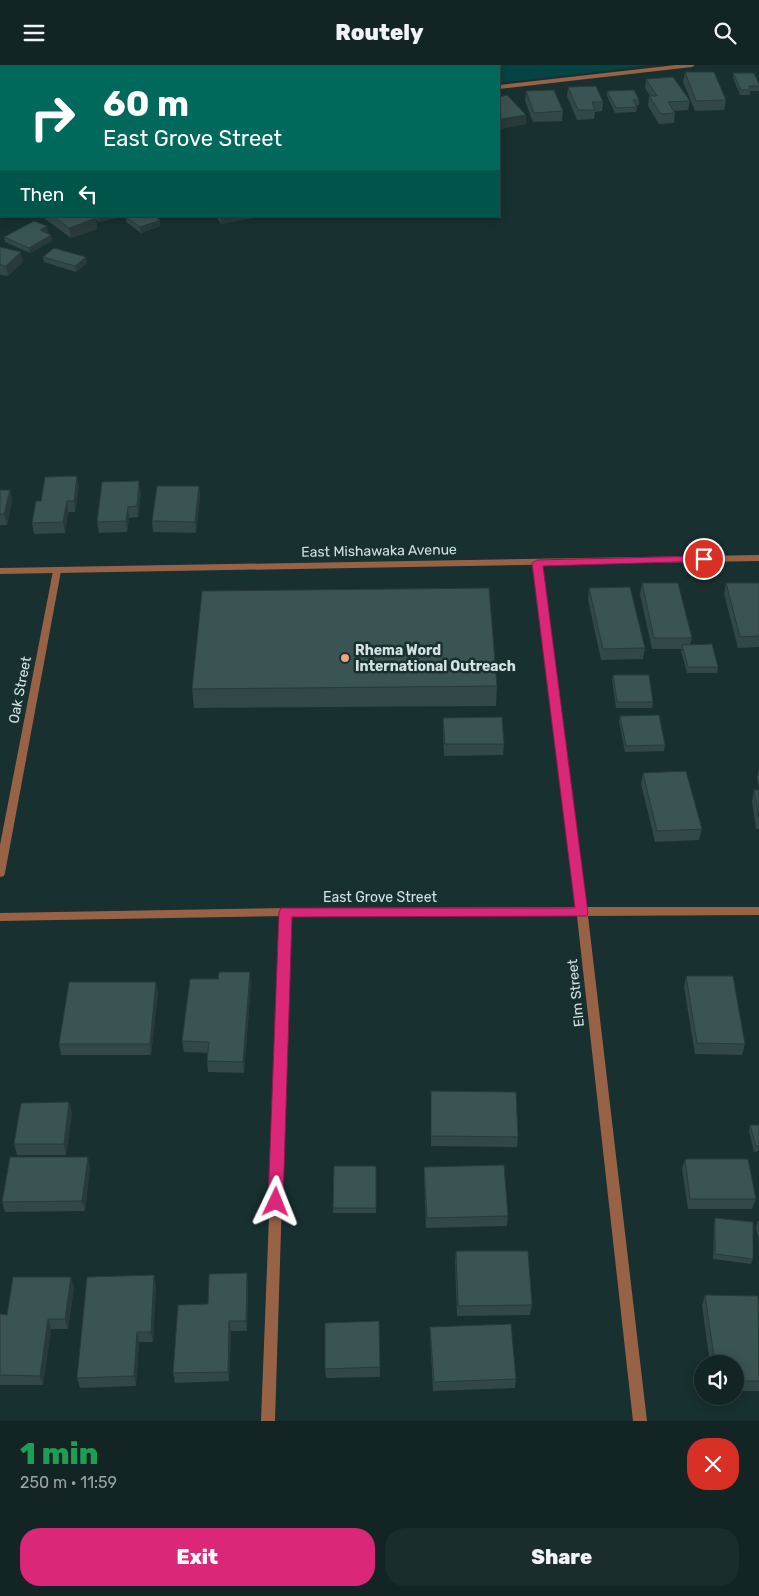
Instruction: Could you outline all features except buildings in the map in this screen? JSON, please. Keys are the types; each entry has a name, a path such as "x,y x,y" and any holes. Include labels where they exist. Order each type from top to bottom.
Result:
{"street":[{"path":"500,87 692,65"},
{"name":"East Mishawaka Avenue","path":"0,571 759,558"},
{"name":"Elm Street","path":"537,563 582,913 640,1421"},
{"name":"Oak Street","path":"0,873 57,571"},
{"name":"East Grove Street","path":"0,917 286,912 582,913 759,911"},
{"path":"268,1421 286,912"}],"shaded area":[{"path":"500,65 653,65 500,83"}],"place":[{"name":"Rhema Word International Outreach","path":"345,658"}],"route":[{"path":"276,1202 286,912 582,913 537,563 704,559"}]}
